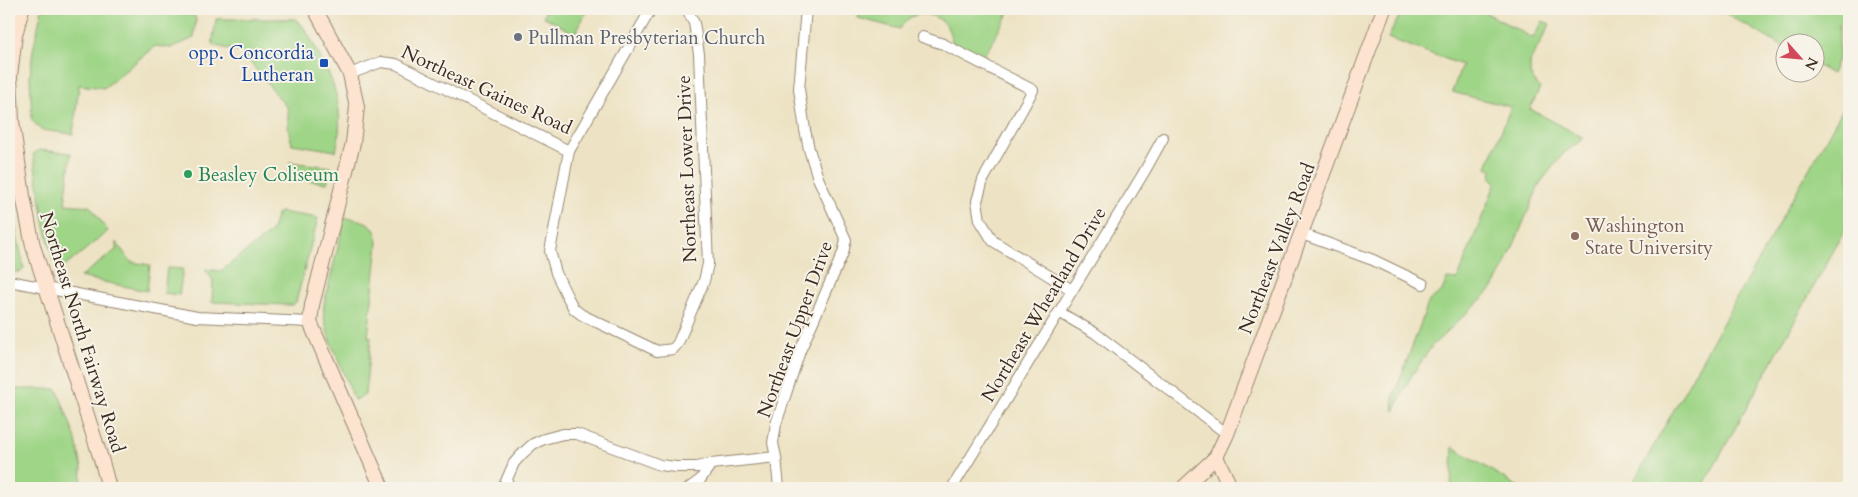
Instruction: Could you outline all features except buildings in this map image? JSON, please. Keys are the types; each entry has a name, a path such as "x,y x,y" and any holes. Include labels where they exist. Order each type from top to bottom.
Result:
{"street":[{"name":"Northeast North Fairway Road","path":"22,9 12,52 10,103 23,196 33,246 109,488"},
{"path":"315,9 350,74 357,107 353,143 312,305 310,322 382,488"},
{"name":"Northeast Gaines Road","path":"350,74 381,62 396,64 569,151 651,9"},
{"name":"Northeast Lower Drive","path":"569,151 550,251 556,273 567,296 574,309 582,315 657,351 673,349 678,343 704,281 708,264 699,47 694,23 687,9"},
{"name":"Northeast Upper Drive","path":"779,488 773,444 776,424 800,351 843,253 846,240 818,178 805,130 799,89 806,9"},
{"name":"Northeast Valley Road","path":"1183,488 1216,457 1227,434 1384,9"},
{"path":"922,37 943,44 1033,90 983,180 977,201 980,220 993,241 1072,290"},
{"name":"Northeast Wheatland Drive","path":"952,488 1163,138"},
{"path":"1302,234 1373,260 1423,284"},
{"path":"9,281 197,317 310,322"},
{"path":"1059,312 1095,332 1227,434"},
{"path":"503,488 514,463 533,444 563,434 578,434 660,465 697,467 776,457"},
{"path":"1216,457 1231,488"},
{"path":"689,488 700,480 711,464"}],"green space":[{"path":"42,9 158,9 194,15 196,19 194,38 171,48 155,46 104,88 79,85 73,134 41,130 32,120 30,77 33,50"},
{"path":"542,9 588,9 575,34 543,16 546,11"},
{"path":"859,9 1011,9 983,57 951,42 950,32 945,24 930,15 913,16 900,29 858,18"},
{"path":"1403,9 1479,9 1533,38 1543,21 1550,24 1530,62 1530,75 1540,88 1530,109 1584,138 1563,154 1540,183 1504,268 1493,288 1432,346 1410,378 1394,411 1393,398 1429,301 1442,291 1447,279 1457,280 1496,182 1491,178 1492,170 1487,167 1511,107 1452,92 1462,65 1388,38"},
{"path":"1718,9 1849,9 1839,26 1839,56 1832,74 1826,71 1826,32 1776,32 1776,43"},
{"path":"216,19 295,19 301,24 324,63 334,87 340,123 336,151 292,144 288,128 288,109 242,52 212,45"},
{"path":"1849,71 1849,97 1841,91"},
{"path":"1849,98 1849,223 1702,488 1630,488"},
{"path":"39,150 71,153 65,204 90,206 108,231 62,269 54,262 45,227 33,154"},
{"path":"290,162 331,167 327,183 288,178"},
{"path":"9,198 24,268 18,272 9,271"},
{"path":"280,212 318,218 296,302 293,305 288,305 212,302 213,280 205,269 221,271 271,232 277,214"},
{"path":"345,218 363,221 372,226 378,243 368,337 371,337 365,395 354,400 334,352 324,314 324,304"},
{"path":"116,242 131,262 150,265 147,291 80,277 116,250"},
{"path":"167,268 183,269 179,295 164,293"},
{"path":"9,389 57,389 75,436 82,468 81,488 9,488"},
{"path":"1453,447 1520,488 1451,488"}],"place":[{"name":"Pullman Presbyterian Church","path":"518,37"},
{"name":"opp. Concordia Lutheran","path":"324,63"},
{"name":"Beasley Coliseum","path":"188,174"},
{"name":"Washington State University","path":"1575,236"}]}
